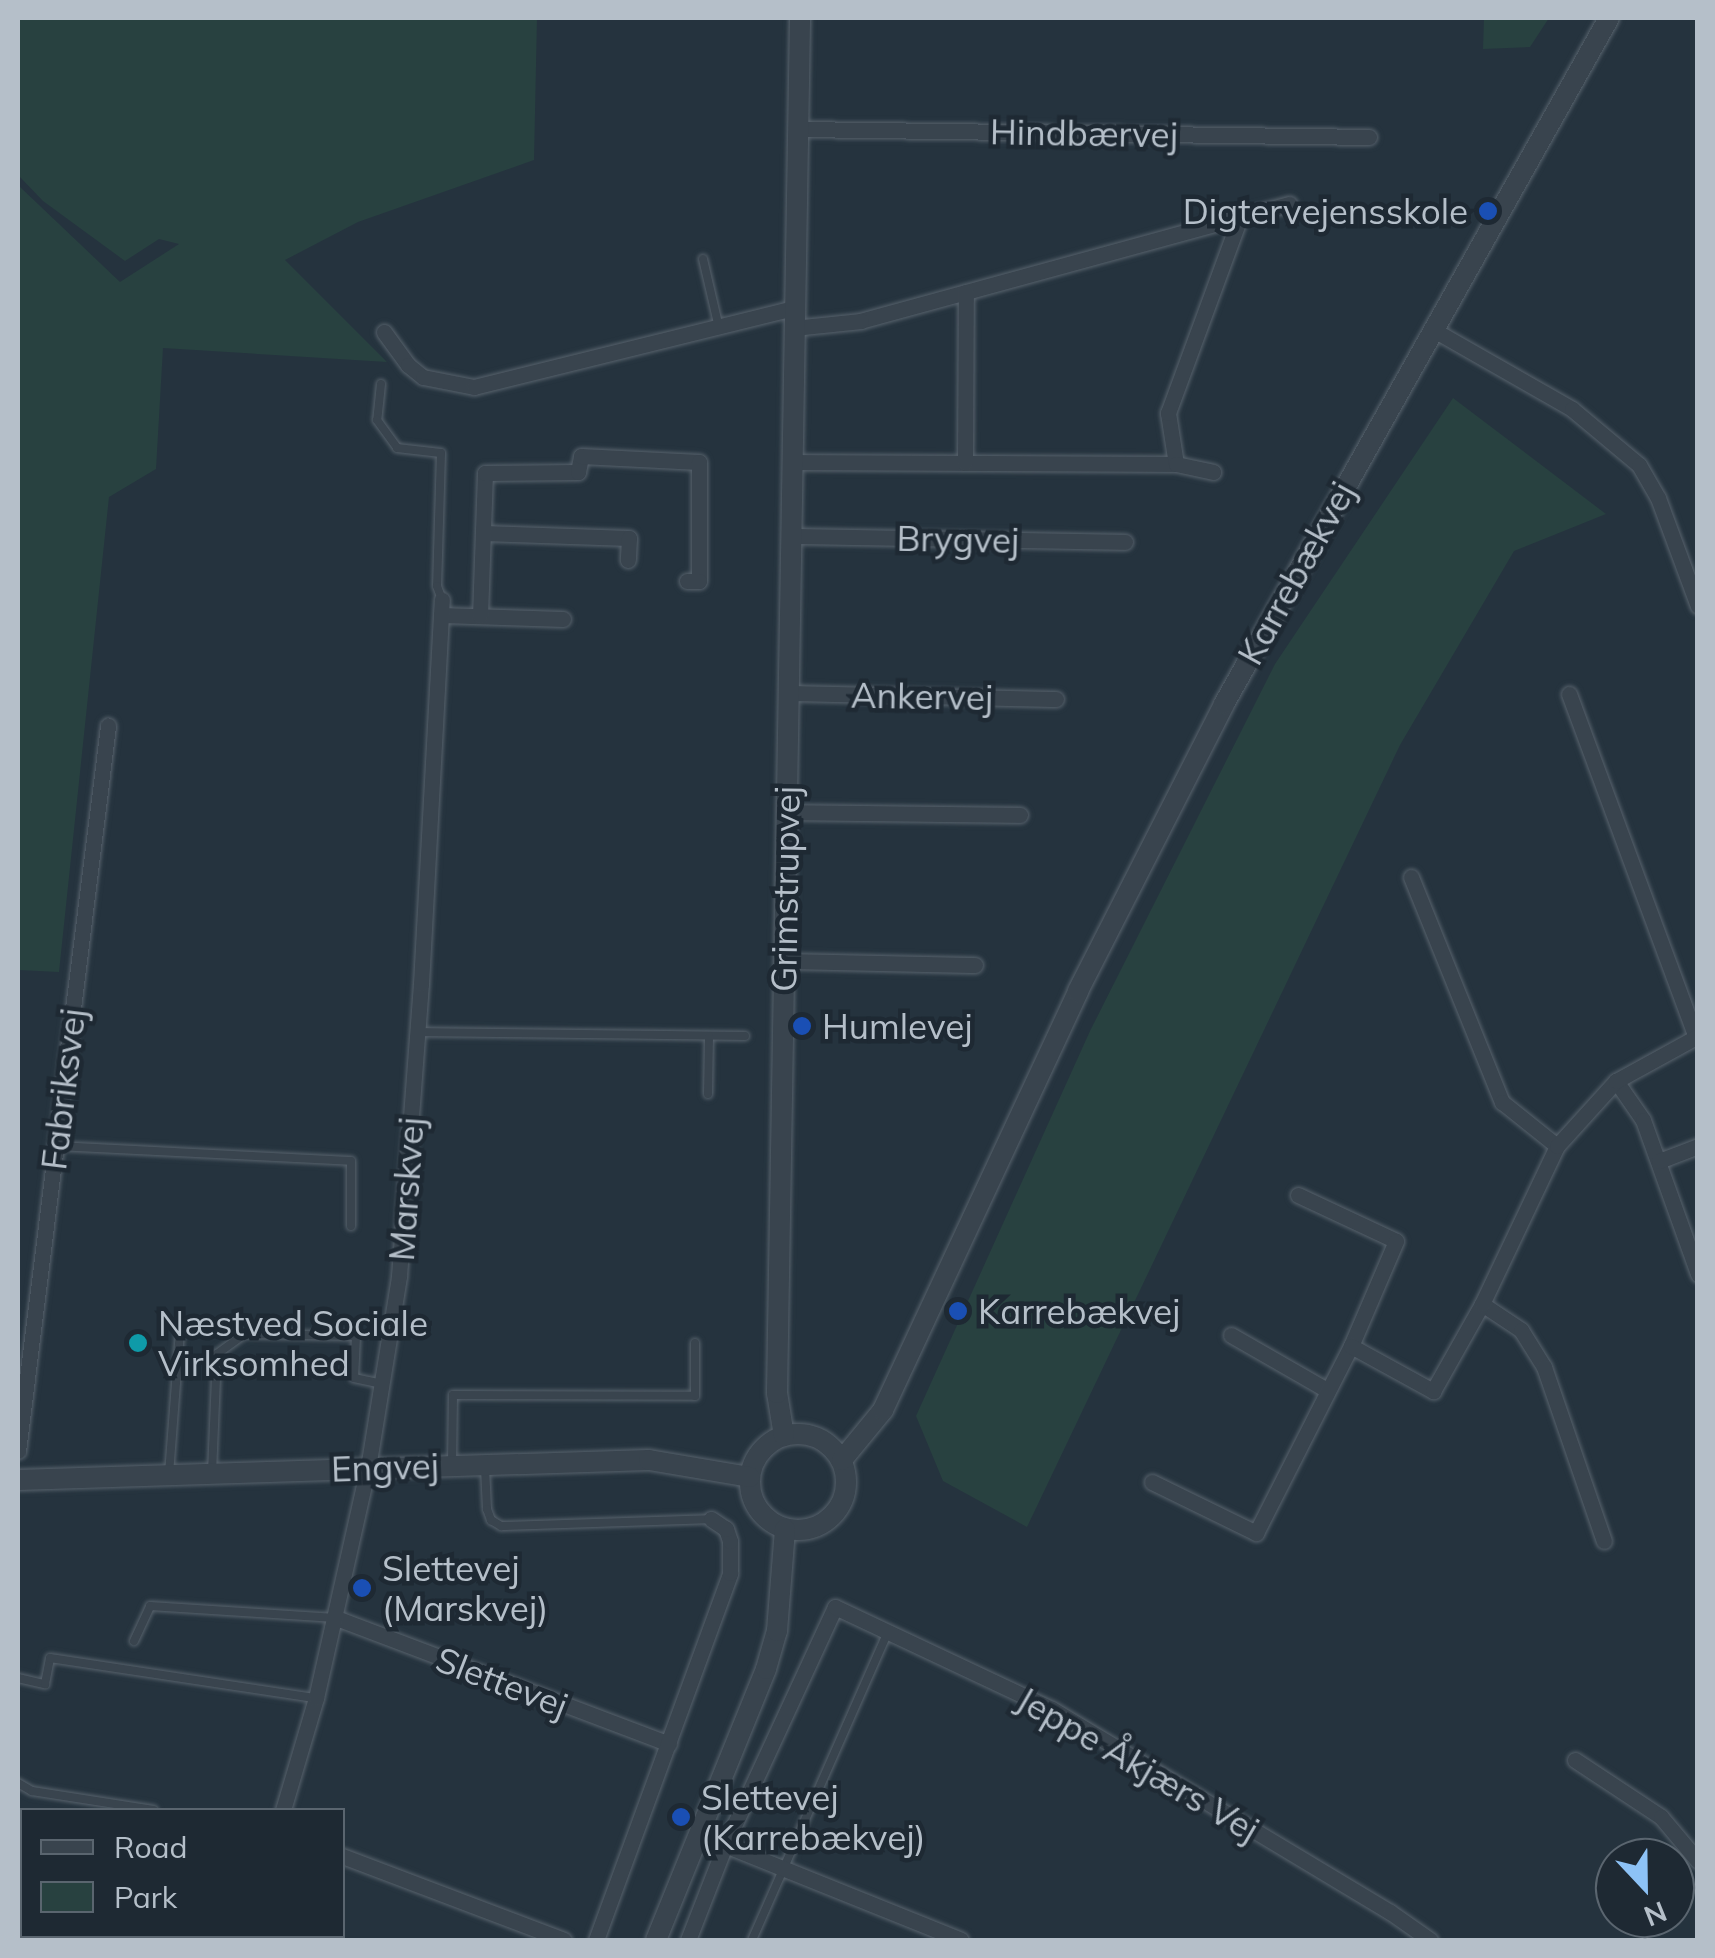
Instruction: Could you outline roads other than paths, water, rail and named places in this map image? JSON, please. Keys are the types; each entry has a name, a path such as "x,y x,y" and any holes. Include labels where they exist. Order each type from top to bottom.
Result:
{"street":[{"name":"Grimstrupvej","path":"784,1436 776,1393 800,18"},
{"name":"Karrebækvej","path":"842,1460 882,1410 1078,992 1224,704 1610,18"},
{"name":"Hindbærvej","path":"798,129 1369,137"},
{"path":"384,332 408,365 423,377 474,387 720,328 793,318 862,321 1290,204"},
{"path":"1176,464 1168,413 1240,217"},
{"path":"965,463 966,292"},
{"path":"1432,329 1572,409 1639,465 1658,498 1698,606"},
{"path":"480,616 486,473 578,472 582,456 699,462 699,581 686,581"},
{"path":"792,462 1176,464 1213,472"},
{"path":"483,533 629,538 628,560"},
{"name":"Brygvej","path":"791,536 1125,542"},
{"path":"441,608 480,616 563,619"},
{"name":"Marskvej","path":"284,1808 336,1618 368,1468 399,1276 418,1032 441,608"},
{"name":"Ankervej","path":"788,693 1056,699"},
{"path":"1350,1346 1433,1391 1482,1304 1556,1146 1616,1080 1697,1036 1569,694"},
{"name":"Fabriksvej","path":"18,1452 108,726"},
{"path":"786,812 1020,815"},
{"path":"1411,878 1502,1102 1556,1146"},
{"path":"784,961 975,965"},
{"path":"1616,1080 1643,1120 1698,1274"},
{"path":"1659,1160 1698,1146"},
{"path":"1152,1482 1256,1532 1350,1346 1396,1241 1298,1195"},
{"path":"1482,1304 1521,1330 1544,1367 1604,1541"},
{"path":"1231,1335 1327,1390"},
{"path":"811,1435 834,1449 842,1460 846,1491 830,1518 817,1527 785,1529 762,1515 754,1503 750,1477 761,1451 784,1436 811,1435"},
{"name":"Engvej","path":"18,1480 648,1460 750,1477"},
{"path":"596,1940 730,1572 726,1529 710,1519"},
{"path":"656,1940 766,1670 777,1631 785,1529"},
{"name":"Jeppe Åkjærs Vej","path":"724,1845 835,1607 1052,1709 1390,1912 1430,1940"},
{"name":"Slettevej","path":"336,1618 669,1744"},
{"path":"1575,1760 1662,1817 1698,1861"},
{"path":"688,1940 724,1845 961,1940"},
{"path":"345,1857 564,1940"}],"lane":[{"path":"703,259 720,328"},
{"path":"380,384 377,420 398,448 442,453 437,586 441,608"},
{"path":"418,1032 745,1036"},
{"path":"708,1094 709,1036"},
{"path":"56,1146 351,1161 351,1226"},
{"path":"168,1474 180,1331"},
{"path":"212,1473 217,1354 245,1334 356,1336 354,1378 382,1384"},
{"path":"452,1465 454,1395 695,1396 695,1343"},
{"path":"485,1464 487,1509 490,1520 501,1526 710,1519"},
{"path":"134,1641 150,1606 336,1618"},
{"path":"752,1940 889,1631"},
{"path":"18,1678 45,1684 50,1658 316,1698"},
{"path":"18,1783 32,1791 141,1808"}],"place":[{"name":"Digtervejensskole","path":"1488,211"},
{"name":"Humlevej","path":"802,1026"},
{"name":"Karrebækvej","path":"958,1311"},
{"name":"Næstved Sociale Virksomhed","path":"138,1343"},
{"name":"Slettevej (Marskvej)","path":"362,1588"},
{"name":"Slettevej (Karrebækvej)","path":"681,1817"}]}
